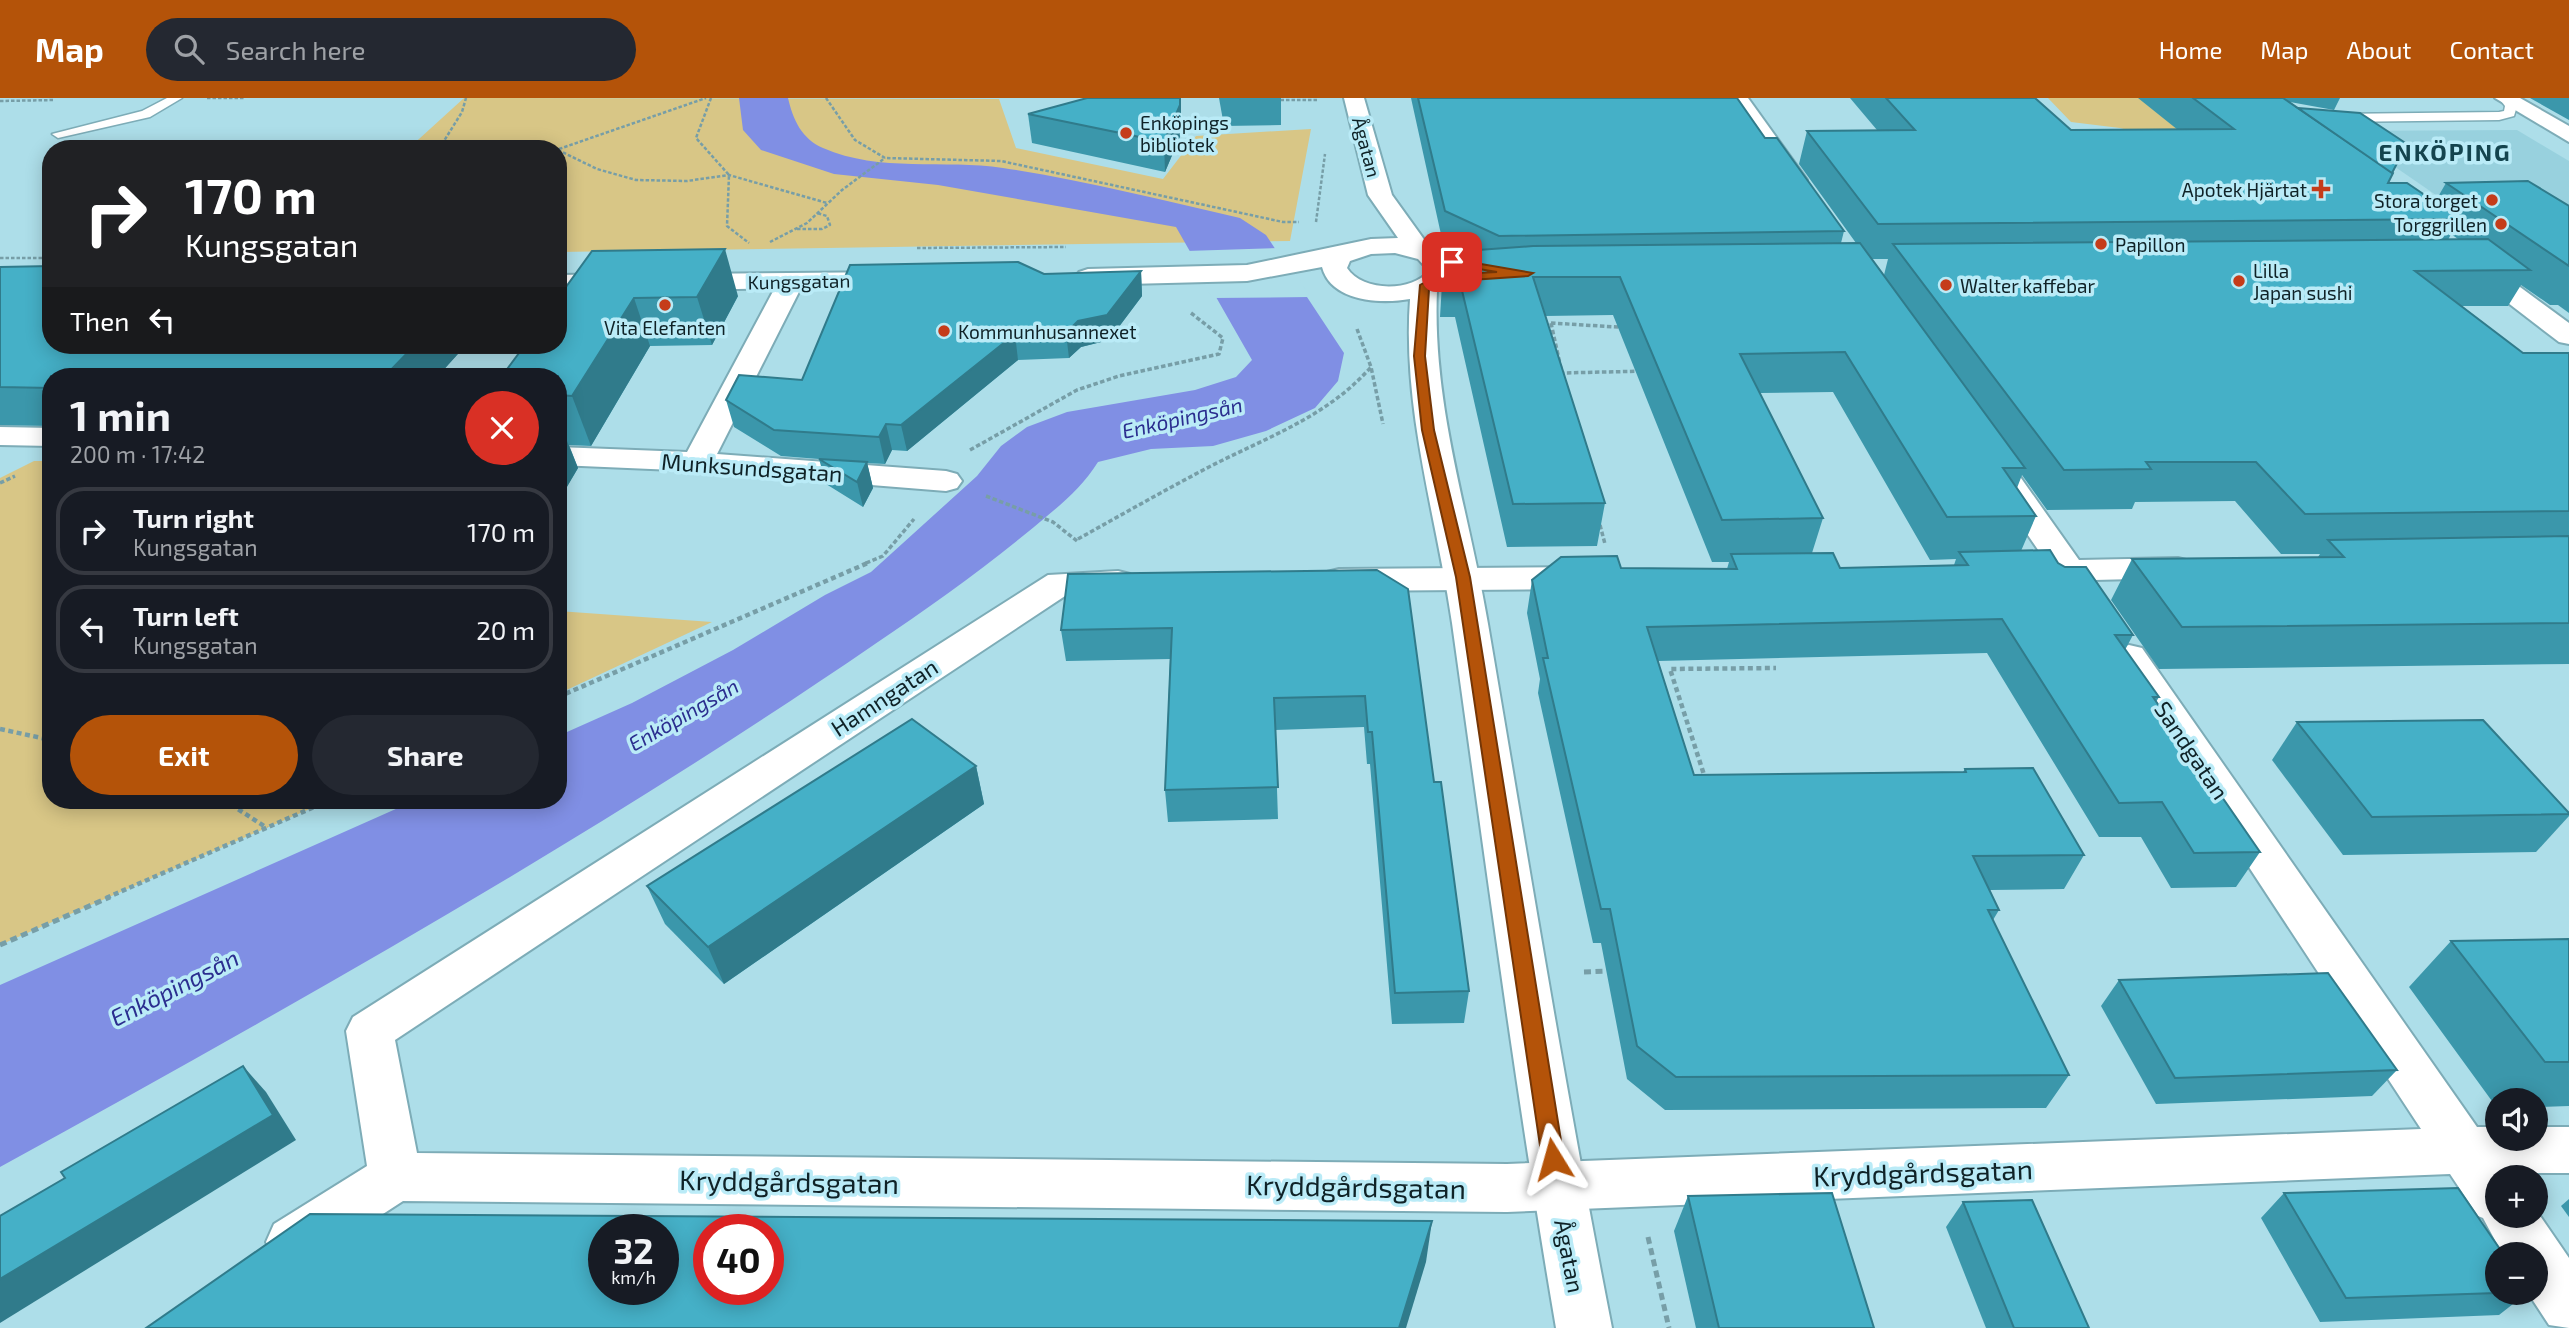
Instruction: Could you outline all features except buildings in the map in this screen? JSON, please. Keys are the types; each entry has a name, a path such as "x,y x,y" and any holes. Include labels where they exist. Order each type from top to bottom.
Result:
{"street":[{"name":"Ågatan","path":"1354,98 1380,195 1441,270 1401,333"},
{"path":"1738,98 1812,204"},
{"path":"2505,98 2569,135"},
{"name":"Ågatan","path":"1380,195 1349,252 1336,262 1335,269 1359,288 1401,333 1428,430 1463,577 1557,1187 1584,1328"},
{"path":"1303,272 1349,252 1387,245 1441,270"},
{"path":"2448,256 2474,264 2569,336"},
{"path":"1057,277 1303,272 1359,288 1399,293 1441,270"},
{"name":"Kungsgatan","path":"567,283 920,280"},
{"path":"697,462 791,282"},
{"path":"0,436 42,438"},
{"name":"Munksundsgatan","path":"567,456 697,462 960,486"},
{"name":"Sandgatan","path":"1989,456 2105,621 2485,1181"},
{"path":"2003,571 2208,568"},
{"path":"1304,581 1463,577 1615,578"},
{"name":"Hamngatan","path":"395,1177 370,1031 1060,583 1155,582"},
{"name":"Kryddgårdsgatan","path":"395,1177 1557,1187 2465,1150 2569,1150"},
{"path":"254,1268 395,1177"},
{"path":"2548,1275 2569,1306"}],"lane":[{"path":"58,134 146,114 176,98"},
{"path":"2321,118 2499,117 2510,113 2511,106 2505,98"}],"path":[{"path":"445,140 462,112 466,98"},
{"path":"567,146 709,98"},
{"path":"709,98 696,138 729,175 727,226 757,249 791,282"},
{"path":"826,98 855,140 885,158 1000,161 1283,222 1315,221 1325,225 1328,235 1314,247 1300,253 1303,272 1317,292 1338,302 1352,317 1371,367 1385,433"},
{"path":"1267,100 1320,100"},
{"path":"1315,221 1327,141"},
{"path":"567,154 597,169 636,180 687,181 729,175 827,203"},
{"path":"757,249 817,214 842,190 885,158"},
{"path":"795,229 808,231 831,225 827,216 817,214"},
{"path":"0,258 42,258"},
{"path":"567,693 883,556 960,486 969,451 1077,390 1119,376 1220,354 1223,338 1188,312"},
{"path":"1551,323 1633,328 1647,371 1562,373 1551,323"},
{"path":"1078,539 1209,467 1320,411 1356,387 1371,367"},
{"path":"960,486 1053,522"},
{"path":"1596,512 1615,578"},
{"path":"1656,669 1776,668"},
{"path":"1670,669 1707,784"},
{"path":"0,729 42,738"},
{"path":"238,809 268,828"},
{"path":"0,945 310,809"},
{"path":"1584,972 1623,971"},
{"path":"1636,1184 1669,1328"}],"shaded area":[{"path":"464,98 999,99 1016,148 1163,179 1196,136 1311,129 1290,241 567,252 567,140 418,140"},
{"path":"2048,98 2209,98 2245,123 2164,140 2120,128 2071,122"},
{"name":"Stora torget","path":"2517,130 2569,161 2569,237 2446,202 2343,131"},
{"path":"34,461 42,461 42,809 310,809 0,945 0,478"},
{"path":"567,612 712,622 567,690"}],"water":[{"name":"Enköpingsån","path":"739,98 788,98 804,134 823,148 845,156 889,163 1003,168 1092,184 1240,218 1266,235 1344,353 1338,381 1315,408 1266,431 1213,446 1151,449 1098,462 1069,497 956,587 769,715 662,784 554,851 334,980 0,1167 0,985 396,809 567,809 567,732 632,703 733,650 825,595 871,572 977,476 1001,446 1027,427 1067,412 1195,390 1236,377 1252,360 1176,227 938,185 834,174 761,150 743,130"}],"pier":[{"path":"1280,248 1310,297 1212,298 1186,251"}],"place":[{"name":"Enköpings bibliotek","path":"1126,133"},
{"name":"Apotek Hjärtat","path":"2321,189"},
{"name":"Stora torget","path":"2492,200"},
{"name":"Torggrillen","path":"2501,224"},
{"name":"Papillon","path":"2101,244"},
{"name":"Lilla Japan sushi","path":"2239,281"},
{"name":"Walter kaffebar","path":"1946,285"},
{"name":"Vita Elefanten","path":"665,305"},
{"name":"Kommunhusannexet","path":"944,331"}],"district":[{"name":"ENKÖPING","path":"2445,151"}],"route":[{"path":"1452,262 1528,273 1438,279 1424,288 1419,356 1428,430 1463,577 1553,1159"}]}
